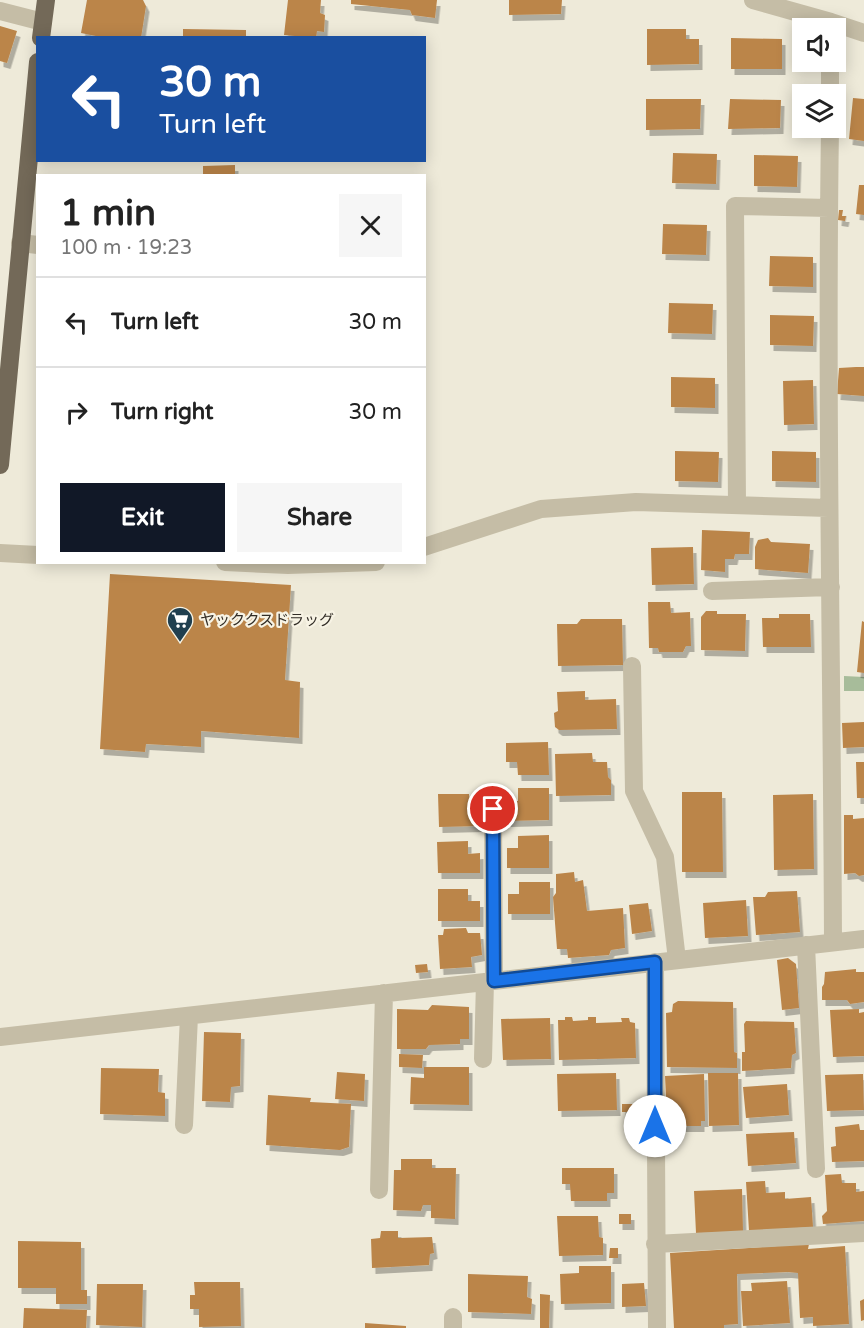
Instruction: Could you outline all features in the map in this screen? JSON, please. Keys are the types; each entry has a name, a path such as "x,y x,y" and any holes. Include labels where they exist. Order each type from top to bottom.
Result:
{"main road":[{"path":"42,30 46,0"},
{"path":"0,465 4,377 29,244 36,102"}],"street":[{"path":"753,0 809,18"},
{"path":"0,11 42,30"},
{"path":"846,29 864,33"},
{"path":"830,138 828,508 831,587 833,942"},
{"path":"737,505 735,206 828,208"},
{"path":"426,546 541,509 636,502 828,508"},
{"path":"0,553 36,555"},
{"path":"267,564 317,564"},
{"path":"712,591 831,587"},
{"path":"632,666 634,790 665,857 677,960"},
{"path":"483,1059 490,981 493,809"},
{"path":"0,1037 864,939"},
{"path":"806,945 816,1169"},
{"path":"655,962 657,1328"},
{"path":"380,1190 384,993"},
{"path":"184,1125 189,1016"},
{"path":"655,1244 864,1233"}],"green space":[{"path":"844,676 864,677 864,691 844,691"}],"building":[{"path":"87,0 143,0 146,6 141,36 96,36 81,33"},
{"path":"288,0 321,0 320,13 325,15 324,32 317,31 316,36 284,35"},
{"path":"351,0 437,0 435,18 412,15 410,10 351,4"},
{"path":"509,0 562,0 561,14 509,15"},
{"path":"0,26 17,31 7,63 0,61"},
{"path":"183,29 246,30 246,36 183,36"},
{"path":"647,29 686,29 686,39 699,39 699,64 647,65"},
{"path":"731,38 782,39 782,69 731,69"},
{"path":"853,98 864,99 864,141 849,139"},
{"path":"646,99 701,99 700,129 646,130"},
{"path":"730,99 781,100 780,128 728,129"},
{"path":"673,153 717,154 716,184 672,183"},
{"path":"754,155 798,156 797,187 754,186"},
{"path":"235,165 235,174 203,174 203,166"},
{"path":"859,185 864,185 864,215 856,214"},
{"path":"839,210 843,210 842,216 846,216 845,221 838,220"},
{"path":"663,224 707,225 706,255 662,254"},
{"path":"770,256 813,257 813,287 769,286"},
{"path":"669,303 713,304 712,334 668,333"},
{"path":"770,315 814,316 813,346 770,345"},
{"path":"864,367 864,396 837,394 839,368"},
{"path":"671,377 715,378 715,408 671,407"},
{"path":"813,380 814,424 784,425 783,381"},
{"path":"675,451 719,452 718,482 675,481"},
{"path":"772,451 816,452 816,482 772,481"},
{"path":"702,530 750,532 749,554 735,554 734,559 725,559 725,572 701,570"},
{"path":"768,538 771,542 810,544 808,573 755,569 755,547 758,540"},
{"path":"693,547 694,584 652,585 651,548"},
{"path":"110,574 291,585 285,680 300,682 299,738 201,731 201,747 146,744 145,752 100,749"},
{"path":"648,602 670,602 671,613 690,612 691,646 686,646 683,652 659,652 658,648 649,648"},
{"path":"706,611 717,611 717,614 746,614 745,651 701,650 701,617"},
{"path":"779,614 810,614 811,647 763,647 762,618 779,618"},
{"path":"581,619 622,619 623,665 558,666 557,624 577,624"},
{"path":"862,621 864,622 864,673 857,672"},
{"path":"585,691 585,700 616,699 617,729 559,730 555,727 554,713 558,711 557,692"},
{"path":"864,722 864,747 843,748 842,723"},
{"path":"548,742 549,775 518,775 517,762 506,762 506,743"},
{"path":"592,753 593,762 607,762 608,777 611,780 611,795 556,796 555,754"},
{"path":"856,762 864,762 864,798 857,798"},
{"path":"518,788 549,788 549,820 507,821 507,801 518,801"},
{"path":"682,792 722,792 723,872 682,872"},
{"path":"438,794 469,794 470,806 480,806 481,826 439,827"},
{"path":"813,794 814,869 774,870 773,795"},
{"path":"844,815 853,815 853,819 864,818 864,875 844,874"},
{"path":"549,835 549,868 507,868 507,848 518,848 518,836"},
{"path":"468,841 468,854 480,853 480,873 438,873 437,842"},
{"path":"574,872 575,882 583,880 587,911 623,908 625,948 611,950 609,955 568,958 567,949 557,949 553,897 556,893 556,874"},
{"path":"519,882 550,882 550,914 508,914 508,894 519,894"},
{"path":"438,889 468,889 468,901 480,901 480,921 438,921"},
{"path":"797,891 800,932 756,935 753,897 765,897 768,892"},
{"path":"746,900 748,936 705,938 703,903"},
{"path":"648,903 652,931 632,934 629,905"},
{"path":"466,928 468,933 480,933 482,955 471,957 472,967 440,969 438,935 443,935 444,929"},
{"path":"788,958 796,964 799,1008 782,1010 777,960"},
{"path":"427,964 428,972 416,973 415,965"},
{"path":"856,969 856,972 864,972 864,1002 850,1004 847,1000 822,1000 825,972"},
{"path":"678,1001 733,1002 734,1052 737,1053 737,1068 667,1067 666,1013 672,1012 673,1004"},
{"path":"432,1005 469,1007 469,1039 460,1039 460,1044 429,1045 426,1049 397,1049 397,1009 428,1010"},
{"path":"859,1009 859,1013 864,1012 864,1056 833,1057 830,1010"},
{"path":"565,1017 572,1017 573,1021 596,1017 596,1023 622,1022 621,1018 629,1018 630,1022 635,1023 636,1058 559,1060 558,1020 565,1020"},
{"path":"550,1018 551,1059 503,1060 501,1019"},
{"path":"746,1021 794,1022 796,1053 792,1055 791,1068 742,1071"},
{"path":"204,1032 241,1033 240,1086 231,1087 230,1102 202,1101"},
{"path":"399,1054 423,1055 422,1068 399,1067"},
{"path":"424,1067 469,1067 469,1105 410,1104 411,1077 424,1078"},
{"path":"101,1068 159,1069 158,1092 165,1093 165,1116 100,1114"},
{"path":"337,1072 365,1074 364,1101 335,1099"},
{"path":"616,1073 617,1110 558,1111 557,1074"},
{"path":"708,1073 738,1073 739,1125 709,1126"},
{"path":"704,1074 705,1121 701,1121 701,1126 681,1126 681,1119 667,1120 665,1076"},
{"path":"863,1074 864,1110 827,1111 825,1075"},
{"path":"787,1084 789,1115 746,1118 743,1087"},
{"path":"268,1095 311,1098 310,1102 351,1104 349,1147 340,1150 266,1145"},
{"path":"622,1104 642,1104 642,1112 622,1112"},
{"path":"859,1124 860,1130 864,1130 864,1161 832,1162 831,1147 836,1146 835,1127"},
{"path":"794,1132 796,1163 748,1166 746,1134"},
{"path":"401,1159 432,1159 432,1168 456,1168 455,1219 431,1218 431,1205 423,1205 421,1211 393,1210 394,1170 401,1170"},
{"path":"562,1168 614,1168 614,1193 607,1193 607,1201 571,1201 570,1184 562,1184"},
{"path":"841,1174 842,1183 856,1183 856,1192 864,1191 864,1221 823,1224 822,1216 827,1211 825,1175"},
{"path":"765,1181 766,1193 785,1192 785,1199 811,1197 813,1227 749,1231 746,1182"},
{"path":"742,1189 743,1232 696,1233 694,1191"},
{"path":"619,1214 631,1214 631,1224 619,1224"},
{"path":"557,1216 598,1216 599,1237 603,1238 603,1255 559,1256"},
{"path":"381,1231 398,1231 398,1238 432,1237 434,1253 430,1254 429,1265 372,1268 371,1239 380,1238"},
{"path":"18,1241 81,1242 81,1290 87,1290 87,1304 56,1304 56,1288 18,1288"},
{"path":"809,1244 808,1249 845,1246 849,1324 813,1326 813,1317 800,1318 798,1273 788,1272 737,1274 738,1324 724,1325 724,1328 674,1328 670,1253"},
{"path":"610,1248 618,1248 618,1258 609,1258"},
{"path":"579,1266 611,1266 611,1303 561,1304 560,1274 579,1273"},
{"path":"468,1274 528,1276 527,1297 532,1299 531,1314 468,1312"},
{"path":"787,1281 790,1323 743,1326 741,1291 752,1291 751,1283"},
{"path":"194,1282 240,1282 241,1326 199,1327 199,1309 190,1309 190,1295 195,1295"},
{"path":"644,1283 646,1306 622,1307 622,1284"},
{"path":"97,1284 143,1284 142,1327 96,1325"},
{"path":"540,1294 550,1295 549,1328 540,1328"},
{"path":"864,1299 864,1320 861,1321 860,1301"},
{"path":"24,1308 87,1310 86,1328 23,1328"},
{"path":"365,1323 406,1326 406,1328 365,1328"}],"place":[{"name":"ヤッククスドラッグ","path":"180,643"}],"route":[{"path":"493,809 494,981 655,962 655,1126"}]}
